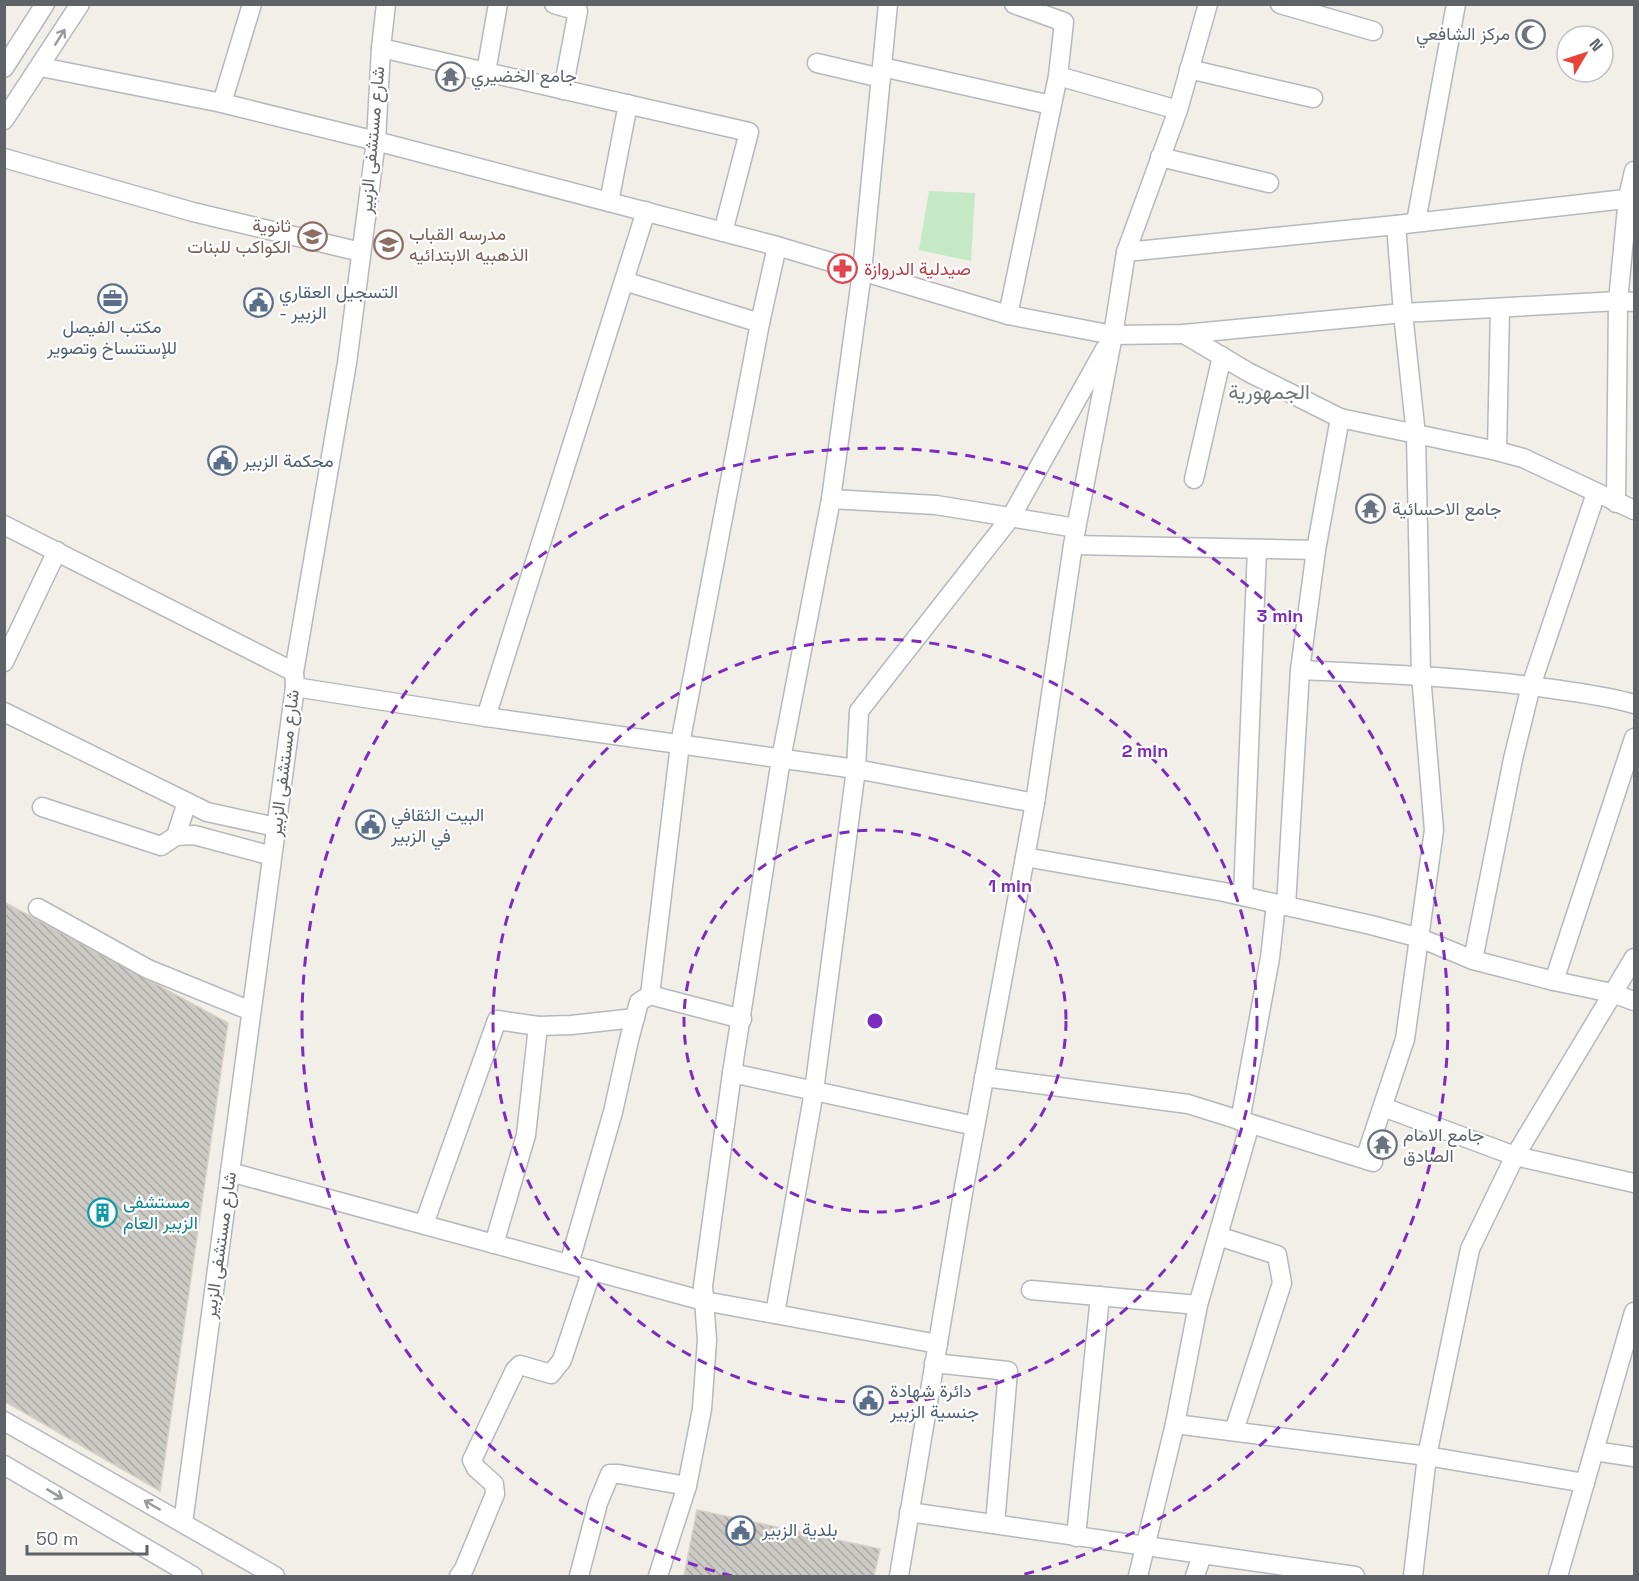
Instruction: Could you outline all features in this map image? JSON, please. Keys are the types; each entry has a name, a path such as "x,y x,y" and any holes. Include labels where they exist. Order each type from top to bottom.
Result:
{"street":[{"path":"4,68 45,4"},
{"path":"4,120 41,67 80,4"},
{"path":"222,103 252,4"},
{"name":"شارع مستشفى الزبير","path":"183,1523 295,679 346,363 376,141 386,4"},
{"path":"486,72 498,4"},
{"path":"554,4 578,11 563,90"},
{"path":"658,1576 687,1486 702,1409 707,1340 703,1286 732,1073 781,759 831,499 862,272 888,4"},
{"path":"1008,315 1058,76 1064,22 1014,4"},
{"path":"899,1576 975,1126 1035,803 1075,536 1113,335 1126,252 1178,110 1208,4"},
{"path":"1280,4 1373,31"},
{"path":"1416,222 1456,4"},
{"path":"381,48 749,132 723,232"},
{"path":"817,63 881,72 1051,105"},
{"path":"41,67 222,103 376,141 777,246 1008,315 1113,335 1184,334 1402,313 1626,302"},
{"path":"1189,69 1313,98"},
{"path":"1058,76 1178,110"},
{"path":"609,202 628,104"},
{"path":"1160,157 1269,183"},
{"path":"4,158 193,212 360,252"},
{"path":"1616,503 1626,456 1626,302 1631,197 1635,171"},
{"path":"1126,252 1396,225 1631,197"},
{"path":"486,717 646,212"},
{"path":"984,1077 1188,1104 1369,1161 1383,1107 1406,1039 1434,830 1421,675 1416,435 1402,313 1396,225"},
{"path":"650,995 680,744 760,323 777,246"},
{"path":"624,281 760,323"},
{"path":"1497,451 1500,308"},
{"path":"1184,334 1221,356 1340,418 1523,458 1635,510"},
{"path":"775,1314 814,1091 856,769 859,711 1011,517 1113,335"},
{"path":"1194,479 1221,356"},
{"path":"1138,1576 1175,1424 1198,1305 1218,1236 1245,1122 1270,958 1281,905 1300,670 1316,550 1340,418"},
{"path":"1473,960 1531,686 1596,493"},
{"path":"831,499 936,505 1011,517 1075,536 1257,549 1316,550"},
{"path":"4,525 57,551 295,679 486,717 856,769 1035,803"},
{"path":"1243,896 1257,549"},
{"path":"4,662 57,551"},
{"path":"1300,670 1421,675 1531,686 1619,699 1635,704"},
{"path":"4,712 207,812 276,827"},
{"path":"1554,981 1635,738"},
{"path":"176,836 188,802"},
{"path":"42,807 161,846 176,836 194,836 272,856"},
{"path":"1025,857 1243,896 1371,925 1419,938 1473,960 1612,993 1635,1001"},
{"path":"38,908 148,969 251,1011"},
{"path":"1413,1576 1427,1456 1470,1249 1515,1156 1635,958"},
{"path":"568,1264 613,1112 639,1002 650,995 742,1019"},
{"path":"424,1224 497,1020 538,1026 635,1018"},
{"path":"494,1244 525,1134 538,1026"},
{"path":"732,1073 975,1126"},
{"path":"1383,1107 1515,1156 1635,1183"},
{"path":"230,1172 704,1301 938,1344"},
{"path":"1218,1236 1277,1255 1282,1283 1234,1431"},
{"path":"459,1576 495,1494 494,1484 476,1468 472,1460 515,1370 520,1365 551,1374 562,1359 592,1270"},
{"path":"1031,1290 1198,1305"},
{"path":"1076,1537 1100,1296"},
{"path":"1558,1576 1594,1451 1632,1332 1635,1312"},
{"path":"934,1363 1008,1371 995,1524"},
{"path":"4,1421 275,1576"},
{"path":"1175,1424 1427,1456 1585,1483"},
{"path":"1594,1451 1635,1457"},
{"path":"4,1465 193,1576"},
{"path":"579,1576 598,1503 610,1474 687,1486"},
{"path":"909,1512 1354,1576"},
{"path":"1195,1576 1202,1555"}],"green space":[{"path":"929,191 975,193 971,261 919,250"}],"building":[{"name":"مستشفى الزبير العام","path":"4,902 228,1023 160,1491 4,1401"},
{"name":"بلدية الزبير","path":"697,1510 880,1549 874,1576 684,1576"}],"place":[{"name":"مركز الشافعي","path":"1531,34"},
{"name":"جامع الخضيري","path":"450,76"},
{"name":"ثانوية الكواكب للبنات","path":"312,236"},
{"name":"مدرسه القباب الذهبيه الابتدائيه","path":"388,244"},
{"name":"صيدلية الدروازة","path":"843,269"},
{"name":"مكتب الفيصل للإستنساخ وتصوير","path":"112,298"},
{"name":"التسجيل العقاري - الزبير","path":"258,302"},
{"name":"محكمة الزبير","path":"222,461"},
{"name":"جامع الاحسائية","path":"1371,509"},
{"name":"البيت الثقافي في الزبير","path":"370,825"},
{"name":"جامع الامام الصادق","path":"1382,1145"},
{"name":"مستشفى الزبير العام","path":"102,1212"},
{"name":"دائرة شهادة جنسية الزبير","path":"869,1401"},
{"name":"بلدية الزبير","path":"741,1530"}],"district":[{"name":"الجمهورية","path":"1269,392"}]}
